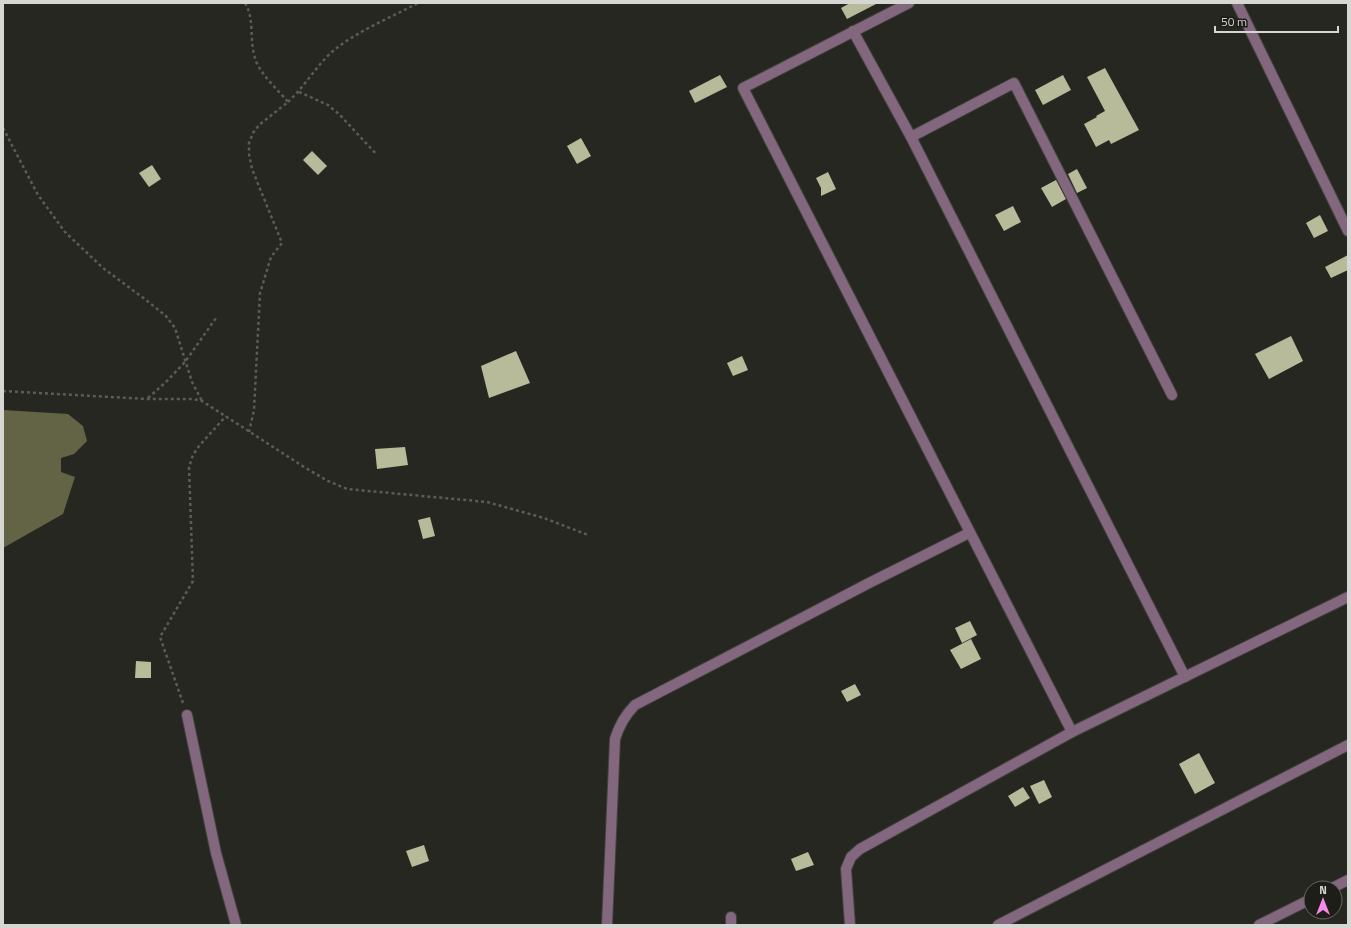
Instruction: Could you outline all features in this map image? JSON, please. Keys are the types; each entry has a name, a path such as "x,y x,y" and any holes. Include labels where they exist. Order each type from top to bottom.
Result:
{"street":[{"path":"909,3 743,88 1072,732"},
{"path":"1237,3 1348,231"},
{"path":"853,31 912,137 1185,677"},
{"path":"912,137 1014,83 1172,395"},
{"path":"607,925 615,739 620,725 634,705 969,533"},
{"path":"850,925 846,869 855,853 1072,732 1348,598"},
{"path":"187,715 216,853 236,925"},
{"path":"998,925 1348,746"},
{"path":"1259,925 1303,902"}],"path":[{"path":"244,3 251,18 253,48 257,66 288,102"},
{"path":"249,432 254,410 260,293 270,258 282,243 252,169 249,154 249,143 253,133 259,125 299,92 316,69 337,48 348,40 418,3"},
{"path":"299,92 328,105 340,115 377,155"},
{"path":"3,128 38,195 65,232 103,268 166,316 175,328 192,382 202,401"},
{"path":"147,399 185,362 216,318"},
{"path":"3,391 147,399 193,399 202,401 328,481 347,489 488,502 544,518 588,535"},
{"path":"187,715 160,637 193,581 189,467 193,455 199,446 226,416"}],"shaded area":[{"path":"3,410 68,414 83,426 87,441 74,454 61,458 61,472 75,477 63,514 3,548"}],"building":[{"path":"850,3 878,3 847,19 841,8"},
{"path":"1105,68 1139,130 1111,144 1109,140 1096,147 1084,124 1105,111 1087,77"},
{"path":"720,75 727,87 695,103 689,91"},
{"path":"1063,75 1071,90 1043,105 1035,90"},
{"path":"581,138 591,156 577,164 567,146"},
{"path":"312,151 327,166 318,175 303,160"},
{"path":"152,165 161,179 149,187 139,173"},
{"path":"1077,169 1087,188 1077,193 1068,174"},
{"path":"828,172 836,189 821,196 821,188 816,178"},
{"path":"1056,180 1066,199 1052,207 1041,188"},
{"path":"1013,206 1021,222 1004,231 995,215"},
{"path":"1320,215 1328,231 1314,238 1306,223"},
{"path":"1348,255 1348,270 1331,278 1325,267"},
{"path":"1291,336 1303,361 1269,379 1255,354"},
{"path":"516,351 530,383 489,398 481,366"},
{"path":"742,356 748,370 733,376 727,363"},
{"path":"405,447 408,465 377,469 375,449"},
{"path":"430,517 435,536 423,539 418,520"},
{"path":"970,621 977,635 962,643 955,628"},
{"path":"971,639 981,659 961,669 950,650"},
{"path":"136,661 151,662 151,678 135,678"},
{"path":"855,684 861,695 847,702 841,691"},
{"path":"1199,753 1215,783 1195,794 1179,764"},
{"path":"1044,780 1052,797 1039,804 1030,786"},
{"path":"1023,787 1030,798 1015,807 1008,796"},
{"path":"424,845 429,861 412,867 406,851"},
{"path":"808,852 814,865 796,871 791,859"}]}
